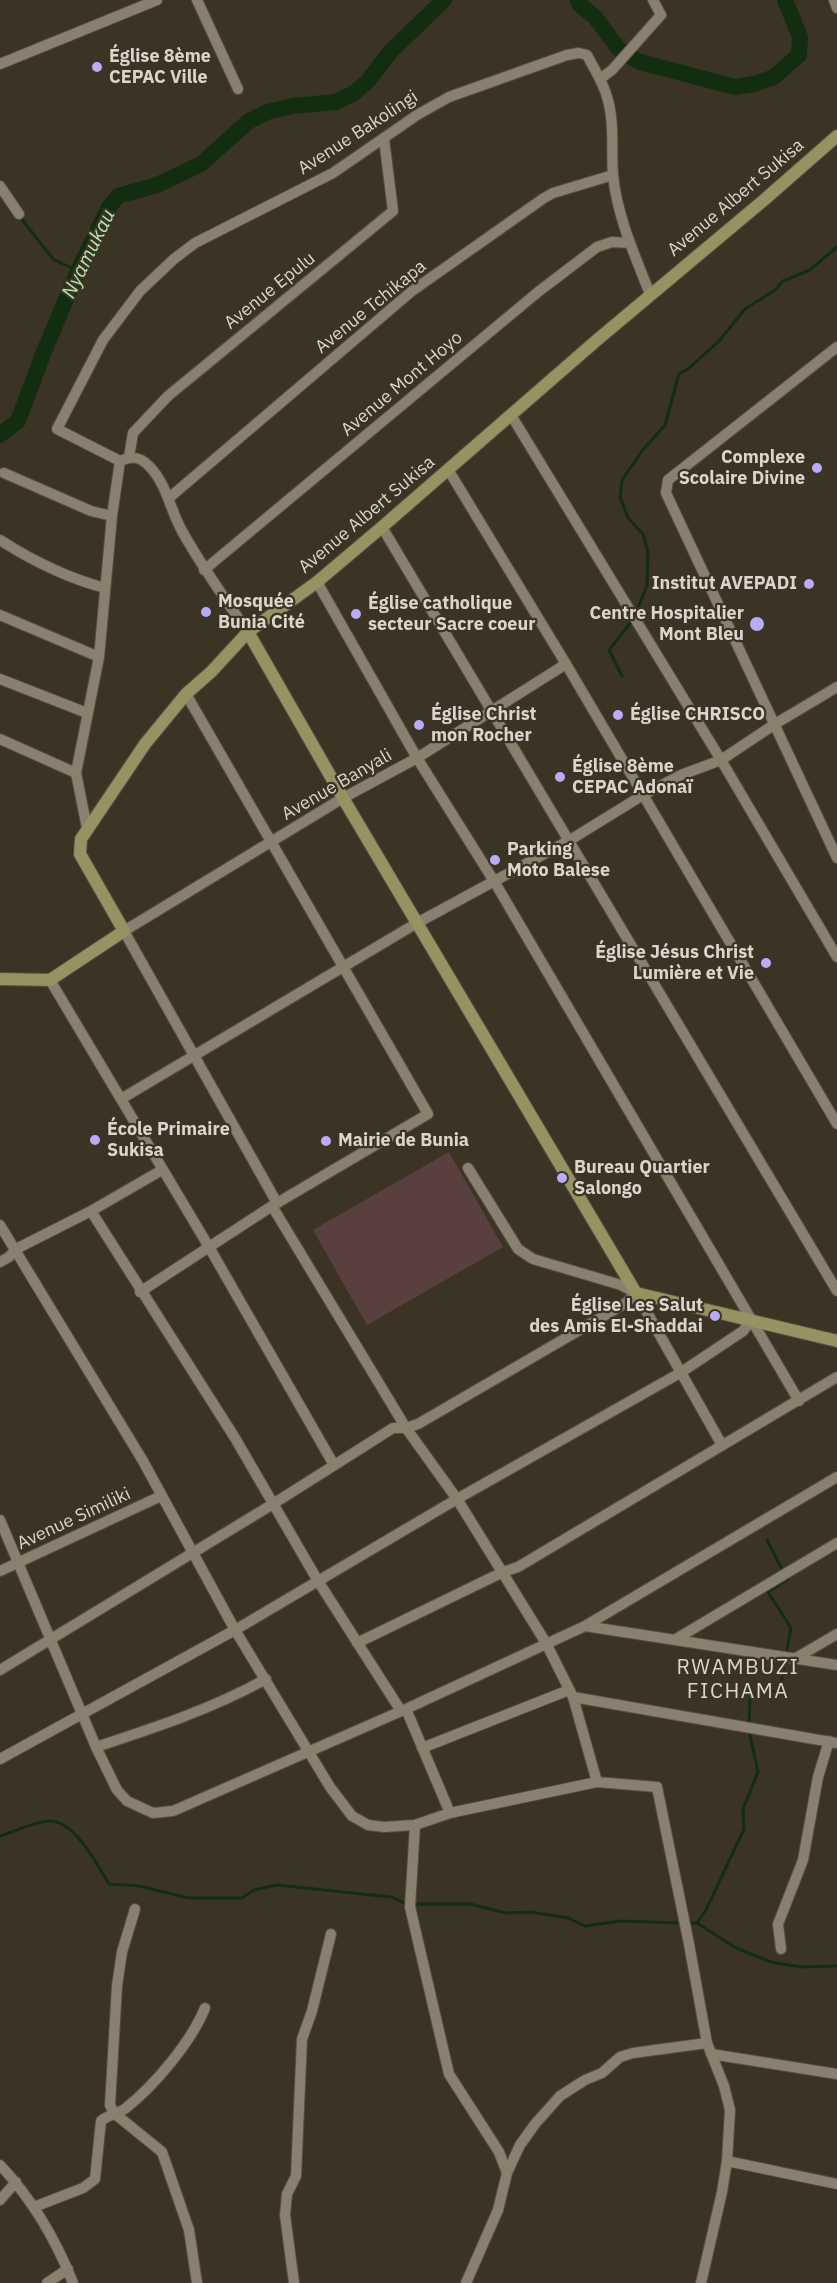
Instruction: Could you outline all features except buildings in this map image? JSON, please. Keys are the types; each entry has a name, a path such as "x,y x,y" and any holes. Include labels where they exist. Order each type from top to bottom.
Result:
{"street":[{"path":"0,64 157,0"},
{"path":"197,0 238,89"},
{"path":"650,294 630,243 619,205 613,175 614,150 608,100 600,79 612,70 661,15 653,0"},
{"path":"834,0 837,8"},
{"name":"Avenue Bakolingi","path":"125,459 57,429 103,340 140,291 195,243 333,173 417,115 449,97 567,55 579,53 587,55 600,79"},
{"name":"Avenue Albert Sukisa","path":"124,931 80,854 81,839 145,744 186,694 211,672 248,632 317,582 449,471 650,294 764,201 837,136"},
{"name":"Avenue Epulu","path":"76,773 99,657 112,516 133,433 168,396 393,211 384,139"},
{"name":"Avenue Tchikapa","path":"169,498 412,291 544,198 553,193 613,175"},
{"path":"0,186 19,214"},
{"name":"Avenue Mont Hoyo","path":"204,570 547,285 597,247 612,242 630,243"},
{"path":"837,347 668,480 666,493 837,858"},
{"path":"511,415 721,760 837,957"},
{"path":"125,459 140,458 149,465 169,498 180,528 204,570 248,632 343,798 636,1293 722,1445"},
{"path":"449,471 566,664 837,1124"},
{"path":"4,473 91,511 112,516"},
{"path":"382,527 490,712 570,840 837,1291"},
{"path":"0,540 29,559 77,581 105,588"},
{"path":"317,582 417,758 494,881 799,1401"},
{"path":"0,615 99,657"},
{"name":"Avenue Banyali","path":"124,931 343,798 417,758 566,664"},
{"path":"0,679 87,713"},
{"path":"121,1099 417,923 570,840 643,795 681,775 721,760 837,687"},
{"path":"140,1292 274,1205 428,1114 186,694"},
{"path":"0,740 76,773 87,828"},
{"path":"0,979 50,980 124,931 195,1056 274,1205 406,1428 457,1499 546,1643 571,1694 597,1782"},
{"path":"50,980 210,1247 334,1466"},
{"path":"468,1168 518,1249 533,1259 621,1285 636,1293 837,1341"},
{"path":"0,1262 9,1257 15,1249 91,1211 162,1170"},
{"path":"91,1211 140,1292 235,1438 318,1581 357,1643 404,1710 450,1812"},
{"path":"0,1225 143,1461 235,1630 330,1787 352,1816 368,1825 384,1827 415,1825 450,1812 597,1782 657,1787 709,2048 724,2086 730,2110 727,2161 722,2192 701,2283"},
{"path":"0,1670 393,1428 406,1428 418,1424 626,1303 636,1293"},
{"path":"0,1759 235,1630 457,1499 680,1373 742,1331 752,1320"},
{"path":"357,1643 503,1572 518,1568 837,1377"},
{"path":"0,1520 96,1748 117,1790 127,1801 153,1813 173,1811 404,1710 585,1626 837,1477"},
{"name":"Avenue Similiki","path":"0,1571 161,1496"},
{"path":"676,1639 837,1543"},
{"path":"585,1626 837,1665"},
{"path":"790,1657 837,1634"},
{"path":"96,1748 178,1720 233,1698 266,1679"},
{"path":"422,1748 571,1694 833,1742 818,1777 803,1860 778,1924 781,1949"},
{"path":"415,1825 409,1903 449,2074 499,2152 507,2173"},
{"path":"135,1909 122,1952 117,1986 110,2105 114,2113 162,2152 189,2230 197,2283"},
{"path":"294,2283 285,2215 287,2194 296,2176 302,2039 312,2011 331,1934"},
{"path":"34,2207 83,2188 95,2179 101,2121 124,2109 167,2067 197,2028 205,2008"},
{"path":"466,2283 498,2210 507,2173 520,2145 535,2124 560,2097 585,2080 602,2073 620,2057 633,2053 709,2048 837,2074"},
{"path":"727,2161 837,2184"},
{"path":"0,2165 34,2207 68,2269 73,2283"},
{"path":"0,2200 16,2182"},
{"path":"47,2283 68,2269"}],"shaded area":[{"path":"449,1152 503,1247 367,1325 313,1230"}],"waterway":[{"name":"Nyamukau","path":"0,435 18,421 78,271 109,207 118,196 157,185 201,164 249,121 267,112 293,106 336,102 354,93 367,82 391,51 444,0"},
{"name":"Nyamukau","path":"578,0 625,54 640,62 735,87 755,84 774,77 799,55 800,37 785,0"},
{"path":"20,217 53,259 78,271"},
{"path":"637,611 647,585 648,552 643,534 628,518 620,497 622,480 642,451 665,425 679,374 688,369 719,341 745,309 775,290 783,281 810,270 837,247"},
{"path":"622,676 609,650 632,621"},
{"path":"767,1540 783,1571"},
{"path":"697,1923 706,1910 744,1829 743,1809 758,1772 749,1731 750,1697 780,1689 791,1628 768,1592 788,1579"},
{"path":"0,1836 38,1823 50,1821 59,1823 68,1828 84,1845 109,1884 139,1886 188,1898 242,1898 254,1890 277,1885 391,1897 406,1904"},
{"path":"413,1904 470,1904 506,1913 531,1912 568,1918 585,1926 621,1921 681,1923"},
{"path":"687,1923 697,1923 736,1948 771,1962 801,1967 837,1966"}],"place":[{"name":"Église 8ème CEPAC Ville","path":"97,67"},
{"name":"Complexe Scolaire Divine","path":"817,468"},
{"name":"Institut AVEPADI","path":"809,584"},
{"name":"Mosquée Bunia Cité","path":"206,612"},
{"name":"Église catholique secteur Sacre coeur","path":"356,614"},
{"name":"Centre Hospitalier Mont Bleu","path":"757,624"},
{"name":"Église CHRISCO","path":"618,715"},
{"name":"Église Christ mon Rocher","path":"419,725"},
{"name":"Église 8ème CEPAC Adonaï","path":"560,777"},
{"name":"Parking Moto Balese","path":"495,860"},
{"name":"Église Jésus Christ Lumière et Vie","path":"766,963"},
{"name":"École Primaire Sukisa","path":"95,1140"},
{"name":"Mairie de Bunia","path":"326,1141"},
{"name":"Bureau Quartier Salongo","path":"562,1178"},
{"name":"Église Les Salut des Amis El-Shaddai","path":"715,1316"}],"district":[{"name":"RWAMBUZI FICHAMA","path":"738,1680"}]}
